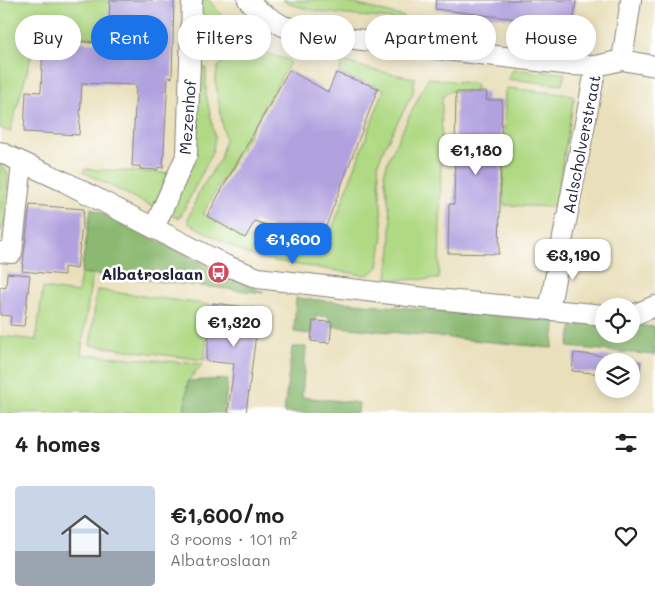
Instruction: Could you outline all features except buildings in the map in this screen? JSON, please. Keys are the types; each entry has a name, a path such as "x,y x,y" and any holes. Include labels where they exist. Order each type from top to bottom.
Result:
{"street":[{"name":"Mezenhof","path":"154,228 187,154 192,0"},
{"path":"248,0 259,11 283,26 325,36 571,65 596,66 622,60 655,66"},
{"name":"Aalscholverstraat","path":"622,60 631,0"},
{"name":"Aalscholverstraat","path":"549,310 596,66"},
{"path":"0,152 65,182 225,265 258,278 425,298 595,315"},
{"path":"0,252 12,253 22,163"},
{"path":"640,312 655,306"}],"green space":[{"path":"0,0 129,0 128,15 91,15 91,38 81,37 81,15 15,15 15,60 30,60 10,132 0,128"},
{"path":"201,0 209,0 221,15 200,15"},
{"path":"282,0 340,0 396,15 365,16 323,12"},
{"path":"271,55 281,58 281,60 288,60 290,63 203,214 245,238 265,238 268,233 318,250 325,248 384,89 339,74 343,61 373,70 415,78 413,93 384,148 378,164 383,234 378,267 370,274 364,275 273,261 246,254 188,223 199,192 220,159 225,140 215,80 218,67 224,60 271,60"},
{"path":"197,67 206,68 206,94 215,138 212,153 179,219 168,213"},
{"path":"513,70 565,73 562,85 508,79"},
{"path":"428,78 476,84 475,92 451,91 442,97 439,279 389,280 387,276 391,250 391,219 384,174 389,158"},
{"path":"507,88 572,95 574,98 556,202 552,207 503,205 505,91"},
{"path":"0,162 8,173 5,222 0,232"},
{"path":"84,169 168,173 155,208 83,172"},
{"path":"91,208 264,293 81,273"},
{"path":"81,273 92,274 81,354 202,364 188,381 184,413 0,413 0,336 36,340 43,288 78,293"},
{"path":"97,290 211,305 204,360 90,345"},
{"path":"296,298 556,321 552,348 329,326 329,316 316,316 315,323 312,322 311,334 294,332"},
{"path":"573,322 595,323 595,343 640,343 640,326 655,327 655,355 568,347"},
{"path":"292,347 306,347 302,397 359,403 358,413 284,413"},
{"path":"228,379 224,413 184,413 188,381"}],"place":[{"name":"Albatroslaan","path":"219,273"}]}
